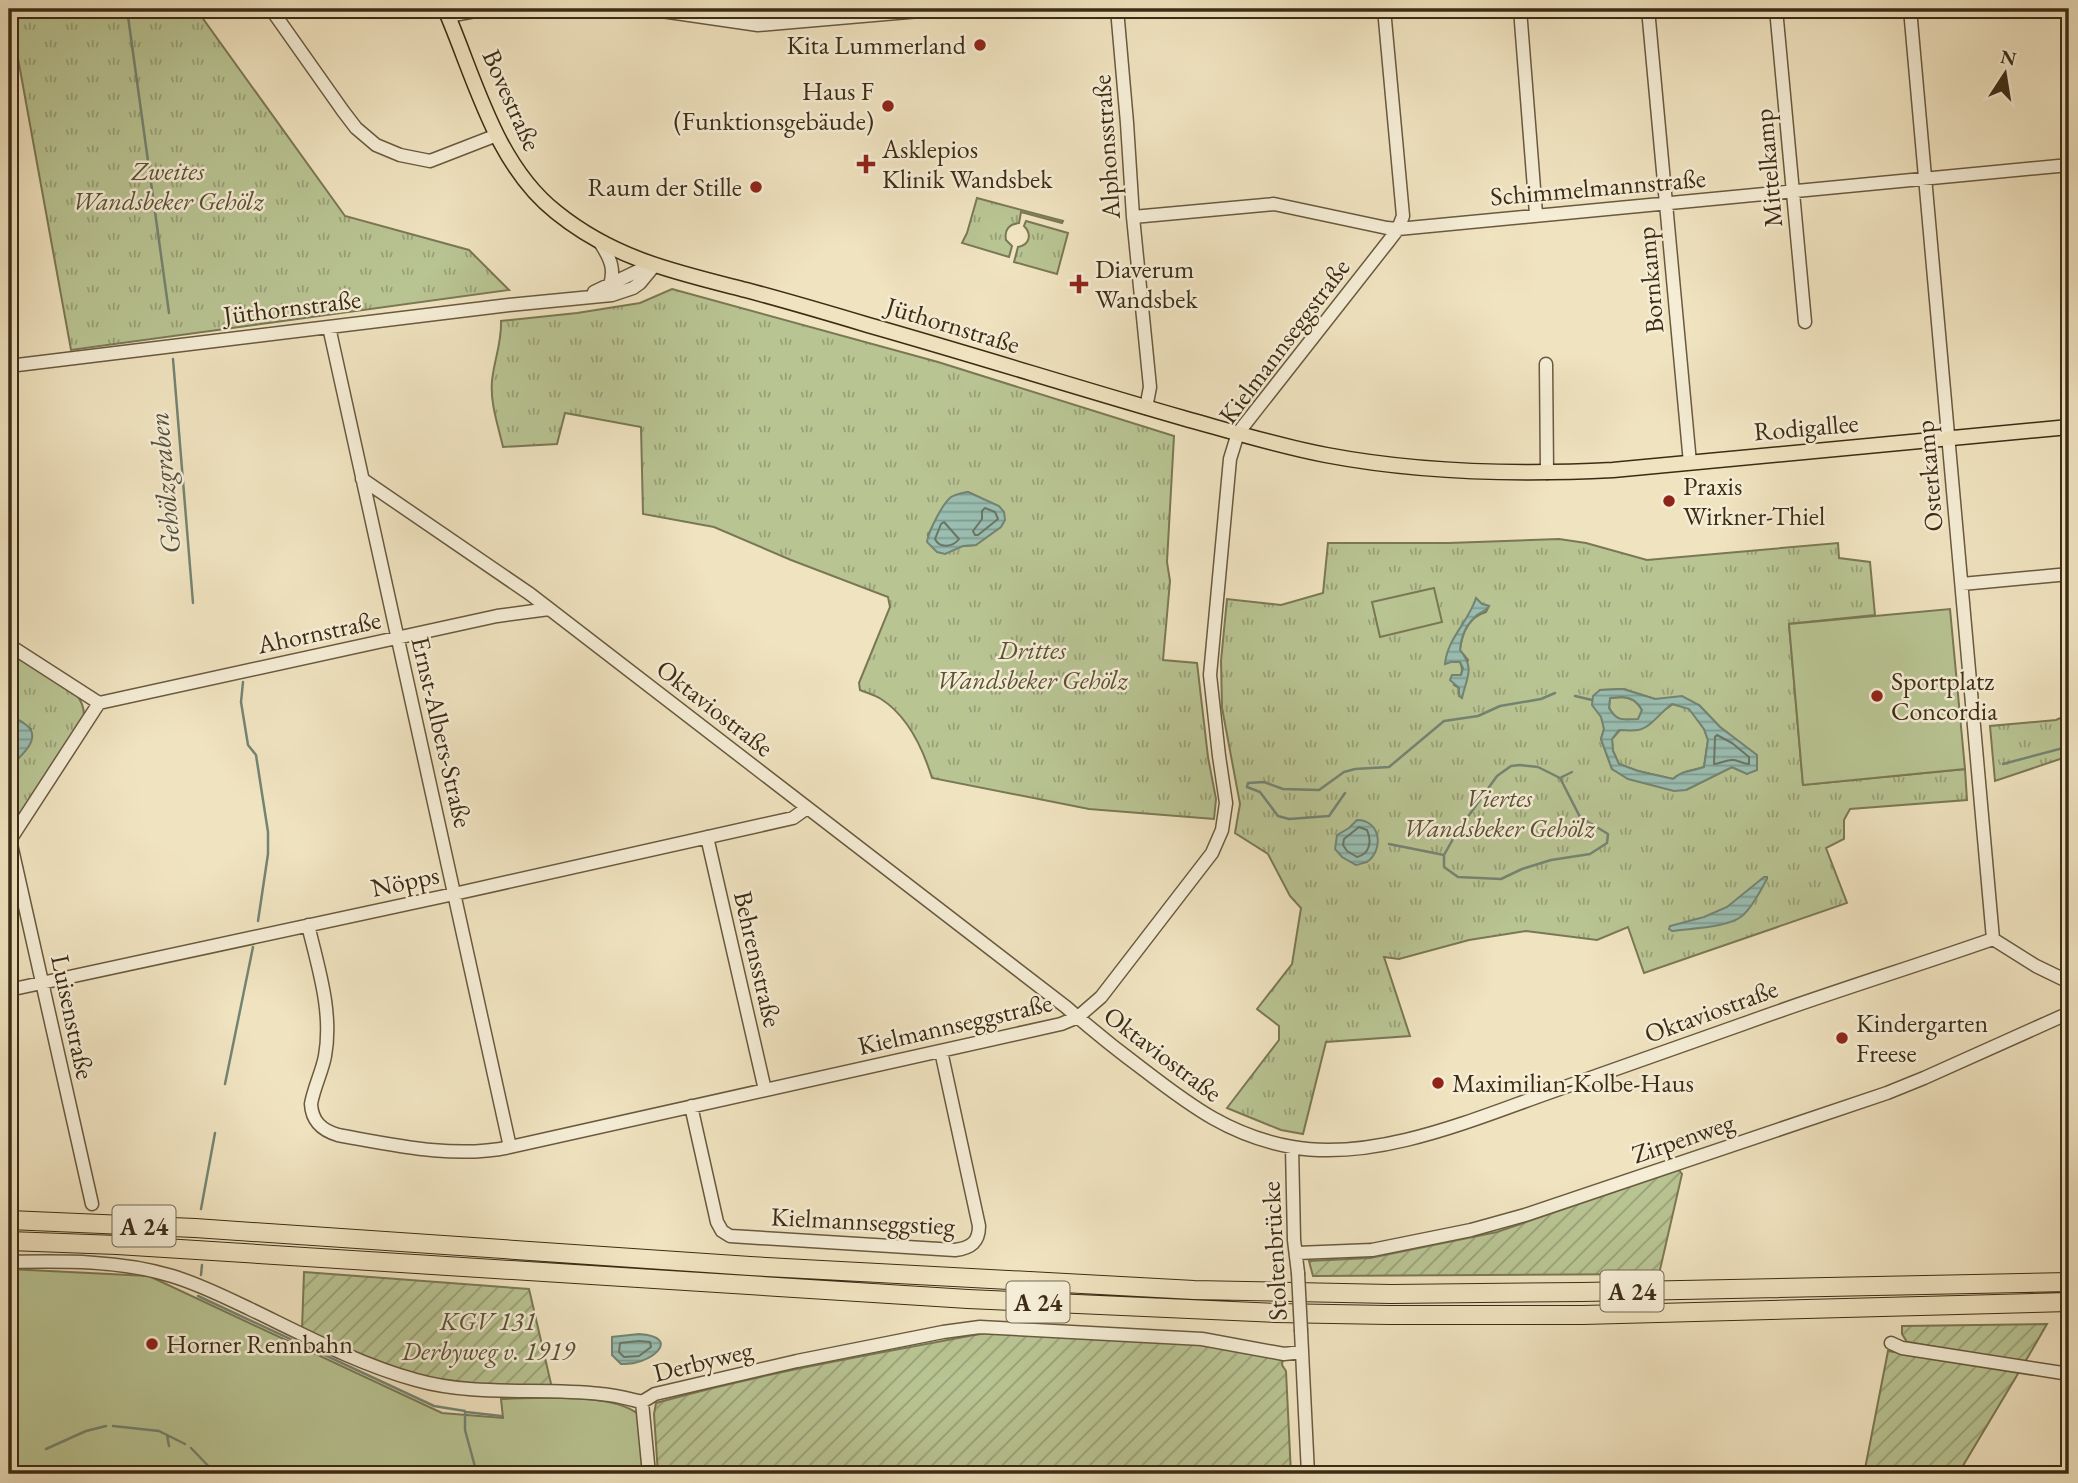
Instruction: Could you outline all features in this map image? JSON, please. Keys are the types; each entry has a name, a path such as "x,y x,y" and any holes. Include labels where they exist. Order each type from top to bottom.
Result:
{"highway":[{"name":"A 24","path":"9,1220 195,1228 750,1266 1194,1290 1391,1294 1582,1293 2069,1282"},
{"name":"A 24","path":"9,1241 117,1245 968,1299 1275,1313 1597,1314 2069,1303"}],"main road":[{"name":"Bovestraße","path":"447,12 496,135 515,169 539,198 574,226 601,244 654,266"},
{"name":"Jüthornstraße","path":"654,266 887,330 1238,433"},
{"name":"Rodigallee","path":"1238,433 1325,455 1390,465 1479,473 1547,473 1690,463 2069,427"}],"street":[{"path":"271,9 356,128 376,145 400,155 430,161 496,135"},
{"path":"447,12 486,9"},
{"path":"648,9 758,24 943,9"},
{"path":"757,9 758,24"},
{"name":"Alphonsstraße","path":"1117,9 1128,123 1133,217 1150,387 1146,408"},
{"path":"1384,9 1403,216 1398,229"},
{"path":"1520,9 1536,214"},
{"name":"Bornkamp","path":"1648,9 1690,463"},
{"name":"Mittelkamp","path":"1776,9 1805,323"},
{"name":"Osterkamp","path":"1910,9 1993,939"},
{"name":"Schimmelmannstraße","path":"1133,217 1274,204 1398,229 2069,165"},
{"name":"Kielmannseggstraße","path":"308,925 326,1004 325,1056 311,1104 316,1122 322,1129 338,1135 450,1151 483,1151 510,1147 1061,1024 1078,1017 1101,997 1212,853 1222,830 1226,803 1210,676 1230,458 1238,433 1398,229"},
{"path":"601,244 612,265 609,286"},
{"name":"Jüthornstraße","path":"580,297 654,266"},
{"name":"Jüthornstraße","path":"9,366 612,295 644,281 654,266"},
{"name":"Ernst-Albers-Straße","path":"329,327 510,1147"},
{"path":"1546,364 1547,473"},
{"name":"Oktaviostraße","path":"362,479 549,609 1178,1096 1204,1115 1252,1137 1292,1147 1335,1150 1379,1146 1449,1127 1769,1014 1993,939"},
{"path":"1962,584 2069,574"},
{"name":"Ahornstraße","path":"99,703 497,617 549,609"},
{"path":"9,645 99,703 10,839"},
{"name":"Nöpps","path":"9,990 793,818 807,808"},
{"name":"Behrensstraße","path":"707,837 765,1090"},
{"name":"Luisenstraße","path":"10,839 92,1204"},
{"path":"1993,939 2036,966 2069,982"},
{"name":"Zirpenweg","path":"1297,1253 1372,1250 1471,1230 1525,1215 1888,1093 2069,1013"},
{"name":"Kielmannseggstieg","path":"691,1106 717,1222 722,1231 730,1236 965,1249 976,1241 979,1226 941,1051"},
{"name":"Stoltenbrücke","path":"1292,1147 1294,1240 1303,1352 1308,1474"},
{"name":"Derbyweg","path":"9,1262 85,1262 163,1273 204,1287 329,1346 399,1375 436,1385 601,1394 642,1402 655,1394 797,1362 943,1332 981,1327 1202,1339 1284,1353 1303,1352"},
{"path":"1891,1343 1902,1348 2069,1374"},
{"path":"642,1402 649,1474"}],"green space":[{"name":"Zweites Wandsbeker Gehölz","path":"9,9 196,9 345,216 469,250 509,290 71,350"},
{"path":"977,198 1063,221 1062,223 1021,212 1019,223 1010,226 1006,233 1006,240 1012,246 1009,257 962,243"},
{"path":"1026,221 1068,233 1057,274 1014,262 1018,247 1028,239 1024,226"},
{"name":"Drittes Wandsbeker Gehölz","path":"672,289 938,362 1174,436 1167,562 1170,581 1163,660 1197,663 1208,757 1216,799 1214,819 1089,809 932,778 919,745 899,714 881,699 860,690 859,683 890,607 888,597 714,527 643,514 641,427 565,413 557,444 503,447 492,398 501,321 640,303","holes":["968,492 981,498 976,545 963,546 928,535 947,502"]},
{"name":"Viertes Wandsbeker Gehölz","path":"1559,539 1586,543 1647,560 1838,543 1839,558 1870,562 1875,615 1789,624 1803,785 1965,769 1967,800 1850,809 1844,820 1844,839 1826,848 1847,903 1644,973 1628,927 1597,940 1526,931 1469,940 1399,959 1384,957 1410,1036 1326,1042 1303,1134 1281,1130 1227,1108 1279,1040 1279,1026 1257,1009 1292,964 1301,908 1290,896 1268,854 1235,833 1240,804 1222,708 1221,661 1227,599 1281,605 1323,593 1328,543","holes":["1476,599 1489,606 1486,612 1471,622 1465,632 1460,650 1468,660 1459,688 1454,685 1462,669 1460,662 1451,662 1453,640 1473,609","1623,689 1655,699 1699,705 1720,727 1756,755 1747,774 1732,767 1686,790 1612,769 1601,739 1604,729 1600,690"]},
{"path":"1434,588 1442,622 1380,637 1372,602"},
{"name":"Sportplatz Concordia","path":"1950,609 1965,769 1803,785 1789,624"},
{"path":"9,651 76,694 82,704 84,716 16,821 9,825 9,766 19,758 31,729 9,717"},
{"path":"1622,697 1638,704 1642,710 1638,720 1621,719 1612,713 1609,708 1610,698"},
{"path":"1673,704 1689,708 1704,729 1708,740 1704,767 1684,772 1673,779 1619,764 1613,751 1612,739 1620,730 1645,727"},
{"path":"2069,714 2069,756 1995,781 1990,726 2056,720"},
{"path":"1679,1170 1682,1174 1659,1274 1313,1276 1309,1261 1370,1258 1497,1232"},
{"name":"Horner Rennbahn","path":"9,1269 149,1276 442,1413 503,1418 501,1399 573,1398 612,1403 639,1415 644,1474 9,1474"},
{"name":"KGV 131 Derbyweg v. 1919","path":"304,1272 529,1289 552,1388 507,1389 409,1375 302,1330"},
{"path":"2047,1324 2025,1362 1907,1342 1902,1334 1902,1326"},
{"path":"991,1332 1203,1343 1283,1358 1291,1474 658,1474 654,1414 656,1403 781,1372"},
{"path":"1888,1351 2019,1372 1958,1474 1864,1474"}],"water":[{"path":"968,492 999,506 1004,512 1005,520 1001,527 976,545 963,546 945,554 937,552 927,542 936,518 951,497"},
{"path":"1476,598 1489,606 1472,620 1463,636 1460,650 1467,662 1469,673 1462,698 1459,696 1459,688 1450,680 1452,675 1461,675 1463,668 1460,662 1445,664 1450,646"},
{"path":"1623,689 1655,699 1682,696 1699,705 1720,727 1757,755 1757,770 1747,774 1732,767 1686,790 1674,791 1628,779 1612,769 1601,739 1604,729 1601,717 1592,705 1593,696 1600,690","holes":["1610,698 1634,700 1640,707 1642,710 1638,719 1621,719 1612,713 1609,708","1672,704 1689,709 1704,729 1708,740 1704,767 1673,779 1619,764 1613,751 1612,739 1619,730 1643,729"]},
{"path":"9,717 25,724 32,735 29,747 9,766"},
{"path":"1357,820 1371,825 1378,843 1367,862 1356,865 1342,857 1335,849 1337,835"},
{"path":"1764,877 1767,879 1753,904 1736,920 1709,927 1672,931 1669,929 1670,926 1704,917 1727,907"},
{"path":"639,1334 659,1340 661,1345 658,1351 642,1361 621,1364 612,1355 612,1337"}],"waterway":[{"name":"Gehölzgraben","path":"127,9 169,313"},
{"name":"Gehölzgraben","path":"173,359 193,603"},
{"name":"Gehölzgraben","path":"243,682 241,702 248,745 256,755 268,832 268,854 258,921"},
{"path":"1345,793 1329,816 1289,819 1278,816 1260,792 1247,787 1248,783 1264,782 1283,789 1319,790 1344,772 1389,767 1444,721 1478,716 1500,706 1541,699 1555,693"},
{"path":"1575,696 1592,700"},
{"path":"2003,764 2067,747"},
{"path":"1520,765 1538,767 1560,778 1580,817 1608,834 1607,843 1590,854 1551,860 1501,879 1458,877 1444,867 1444,855 1497,776 1511,766 1520,765"},
{"path":"1560,778 1572,772"},
{"path":"1389,844 1444,855"},
{"name":"Gehölzgraben","path":"225,1084 253,947"},
{"name":"Gehölzgraben","path":"201,1209 215,1133"},
{"name":"Gehölzgraben","path":"201,1275 202,1265"},
{"name":"Gehölzgraben","path":"198,1296 434,1406 465,1411 465,1430 477,1474"},
{"path":"466,1412 501,1416"},
{"path":"46,1449 86,1431 106,1426"},
{"path":"113,1426 159,1431 185,1444"},
{"path":"167,1435 169,1446"},
{"path":"191,1448 216,1474"}],"place":[{"name":"Kita Lummerland","path":"980,45"},
{"name":"Haus F (Funktionsgebäude)","path":"888,106"},
{"name":"Asklepios Klinik Wandsbek","path":"866,164"},
{"name":"Raum der Stille","path":"756,187"},
{"name":"Diaverum Wandsbek","path":"1079,284"},
{"name":"Praxis Wirkner-Thiel","path":"1669,501"},
{"name":"Sportplatz Concordia","path":"1877,696"},
{"name":"Kindergarten Freese","path":"1842,1038"},
{"name":"Maximilian-Kolbe-Haus","path":"1438,1083"},
{"name":"Horner Rennbahn","path":"152,1344"}]}
